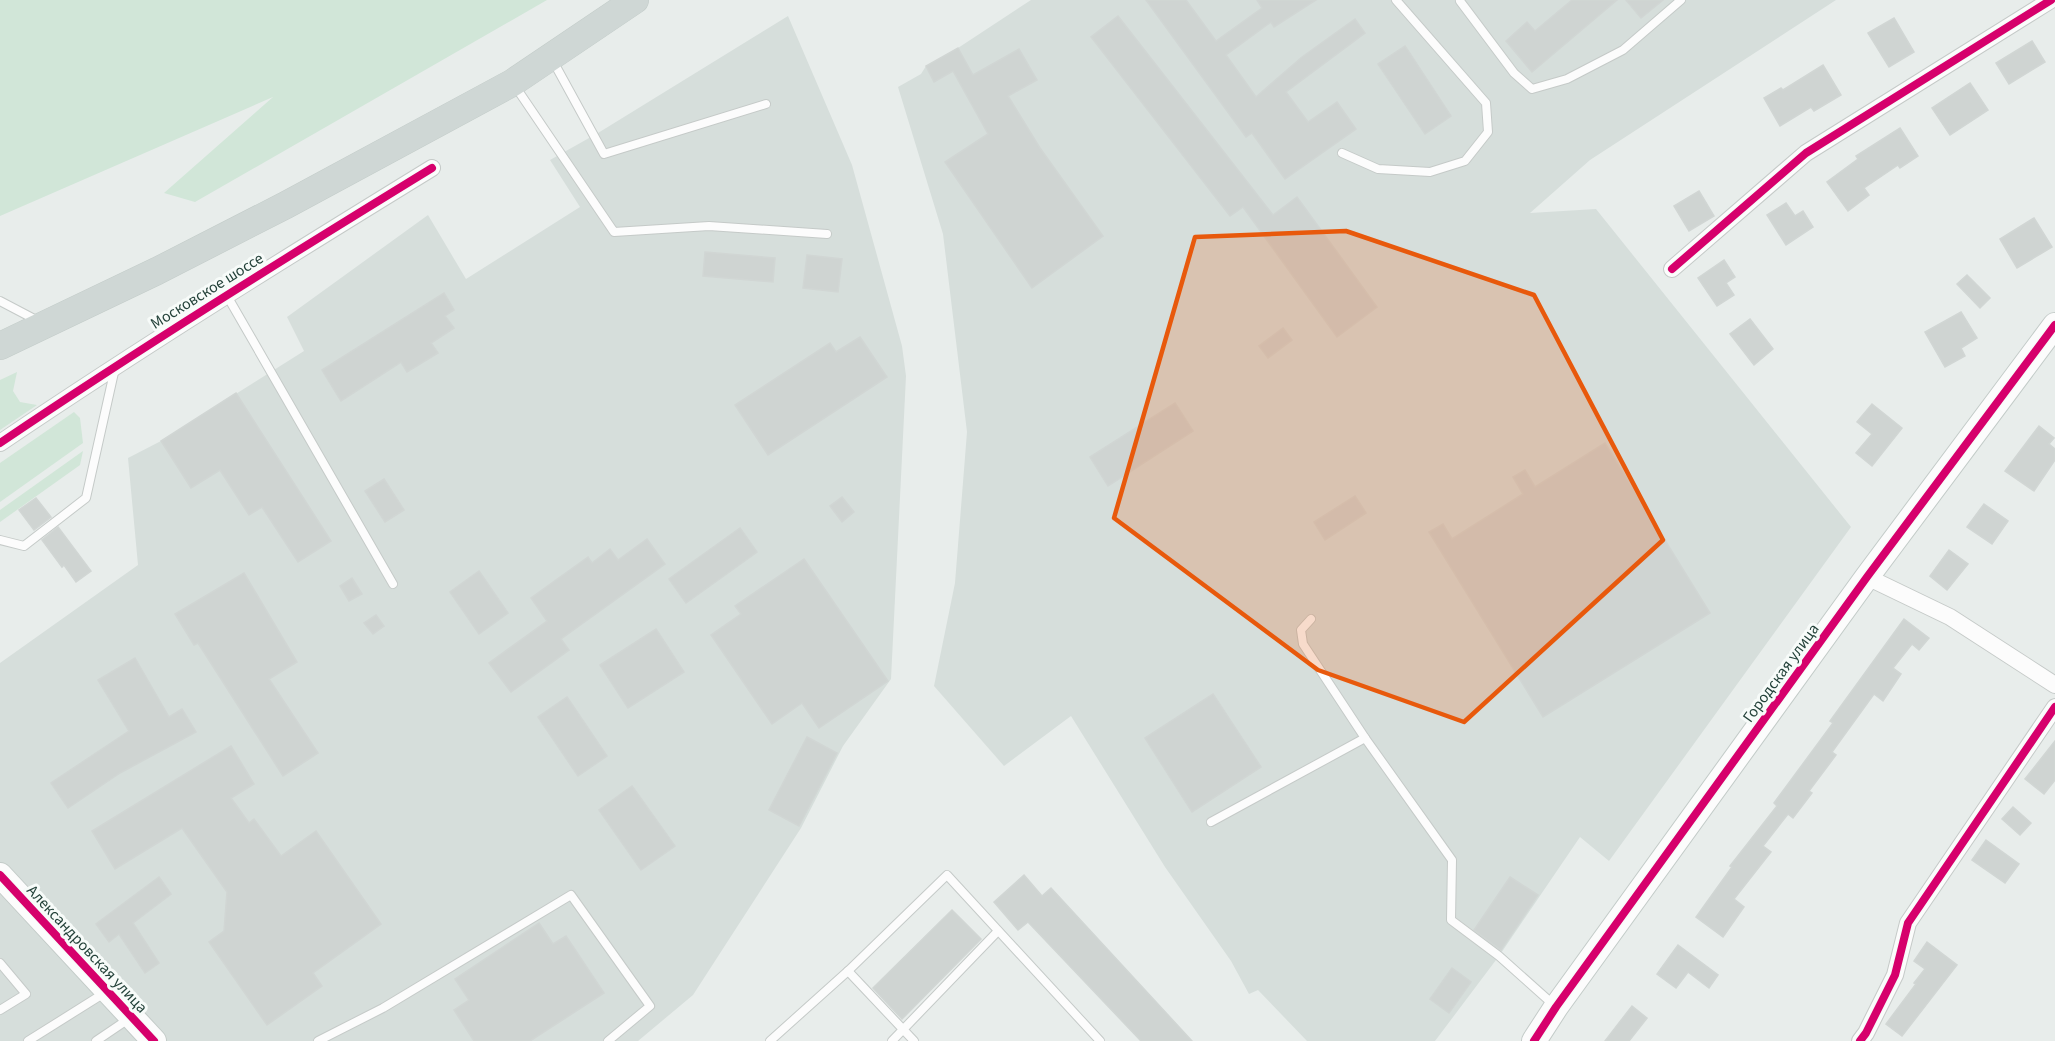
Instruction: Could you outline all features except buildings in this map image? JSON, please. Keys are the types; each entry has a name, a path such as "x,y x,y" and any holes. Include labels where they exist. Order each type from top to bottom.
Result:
{"main road":[{"path":"0,346 158,271 512,83 635,0"}],"street":[{"path":"1672,269 1806,153 2051,0"},
{"name":"Московское шоссе","path":"0,443 226,294 432,168"},
{"name":"Городская улица","path":"1534,1041 1556,1007 1867,577 2055,325"},
{"path":"1867,577 1950,617 2055,686"},
{"path":"1860,1041 1894,975 1908,923 2055,707"},
{"name":"Александровская улица","path":"0,875 154,1041"}],"lane":[{"path":"1342,153 1378,169 1430,172 1465,161 1488,132 1486,104 1396,0"},
{"path":"1460,1 1514,73 1532,89 1568,79 1623,50 1681,0"},
{"path":"550,57 604,154 766,104"},
{"path":"512,83 615,232 709,226 827,234"},
{"path":"226,294 393,584"},
{"path":"0,301 45,325"},
{"path":"0,540 24,546 86,498 116,365"},
{"path":"1311,620 1301,630 1303,644 1365,738 1452,860 1451,920 1499,957 1556,1007"},
{"path":"1211,822 1365,738"},
{"path":"770,1041 848,971 947,875 1101,1041"},
{"path":"318,1041 383,1008 571,895 650,1006 608,1041"},
{"path":"892,1041 998,931"},
{"path":"0,963 26,994 0,1010"},
{"path":"848,971 914,1041"},
{"path":"28,1041 108,991"},
{"path":"96,1041 132,1017"}],"highlighted area":[{"path":"1346,231 1534,295 1663,540 1464,722 1318,670 1114,518 1195,237"}],"shaded area":[{"path":"1031,0 1836,0 1590,160 1530,213 1596,209 1851,527 1609,861 1580,837 1499,956 1435,1041 1307,1041 1258,990 1249,994 1231,961 1165,867 1071,716 1004,766 934,686 955,583 967,432 943,234 898,87 921,74 926,66"},
{"path":"788,16 852,165 902,346 906,376 891,679 843,746 801,828 693,995 638,1041 0,1041 0,663 138,565 128,458 161,441 304,351 287,317 428,215 466,279 580,207 550,160"}],"green space":[{"path":"0,0 547,0 195,202 164,193 273,97 0,216"},
{"path":"17,372 13,391 20,402 37,405 0,430 0,380"},
{"path":"74,412 80,418 83,443 0,502 0,463"},
{"path":"83,451 80,465 0,522 0,510"}],"cycle path":[{"path":"1672,269 1806,153 2051,0"},
{"path":"0,443 215,303 432,168"},
{"path":"1534,1041 1556,1007 1867,577 2055,325"},
{"path":"1860,1041 1895,975 1908,923 2055,707"},
{"path":"0,875 154,1041"}]}
